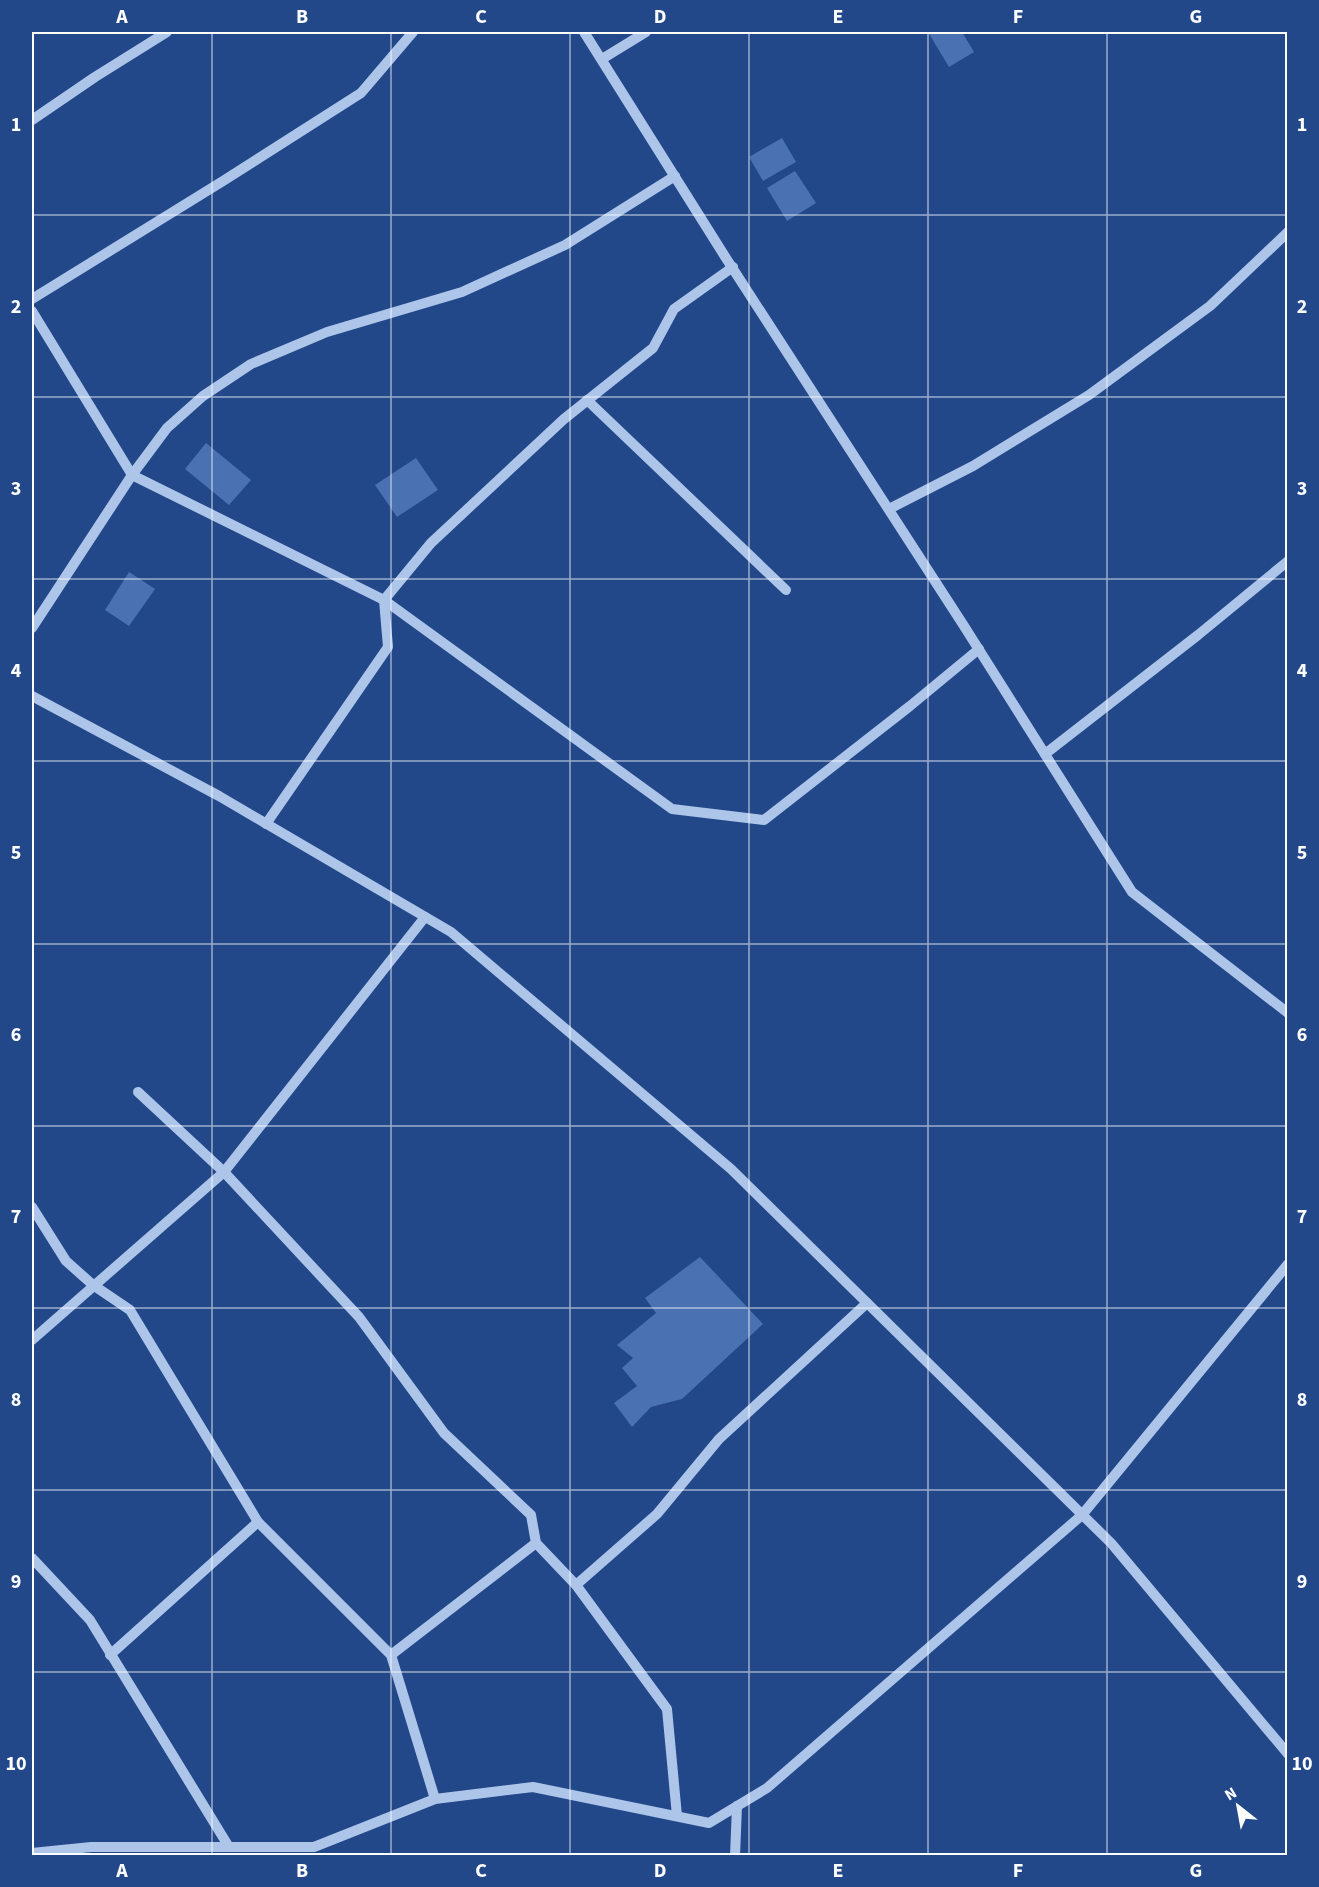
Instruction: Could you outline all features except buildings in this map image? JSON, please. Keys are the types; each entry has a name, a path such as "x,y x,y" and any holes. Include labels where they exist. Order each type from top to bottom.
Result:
{"street":[{"path":"32,120 167,32"},
{"path":"32,299 361,93 413,32"},
{"path":"584,32 1132,892 1287,1013"},
{"path":"602,59 646,32"},
{"path":"32,628 132,475 167,428 203,396 251,364 327,332 462,292 565,245 675,176"},
{"path":"889,509 973,466 1089,394 1210,306 1287,232"},
{"path":"266,824 388,647 384,600 431,543 564,419 653,348 674,309 733,267"},
{"path":"32,311 132,475 384,600 672,809 764,820 979,650"},
{"path":"587,400 786,590"},
{"path":"1045,753 1189,642 1287,561"},
{"path":"32,696 219,796 451,932 731,1169 1111,1543 1287,1754"},
{"path":"32,1340 224,1172 425,917"},
{"path":"138,1092 224,1172 359,1317 444,1433 531,1515 536,1543 576,1585 667,1709 677,1816"},
{"path":"32,1207 66,1261 93,1285 130,1310 258,1522 391,1655 435,1799"},
{"path":"32,1853 52,1853 91,1847 314,1846 435,1799 533,1787 709,1823 767,1788 1082,1515 1287,1264"},
{"path":"576,1585 657,1514 719,1439 867,1303"},
{"path":"110,1655 258,1522"},
{"path":"391,1655 536,1543"},
{"path":"32,1558 90,1620 229,1847"},
{"path":"735,1856 737,1806"}]}
